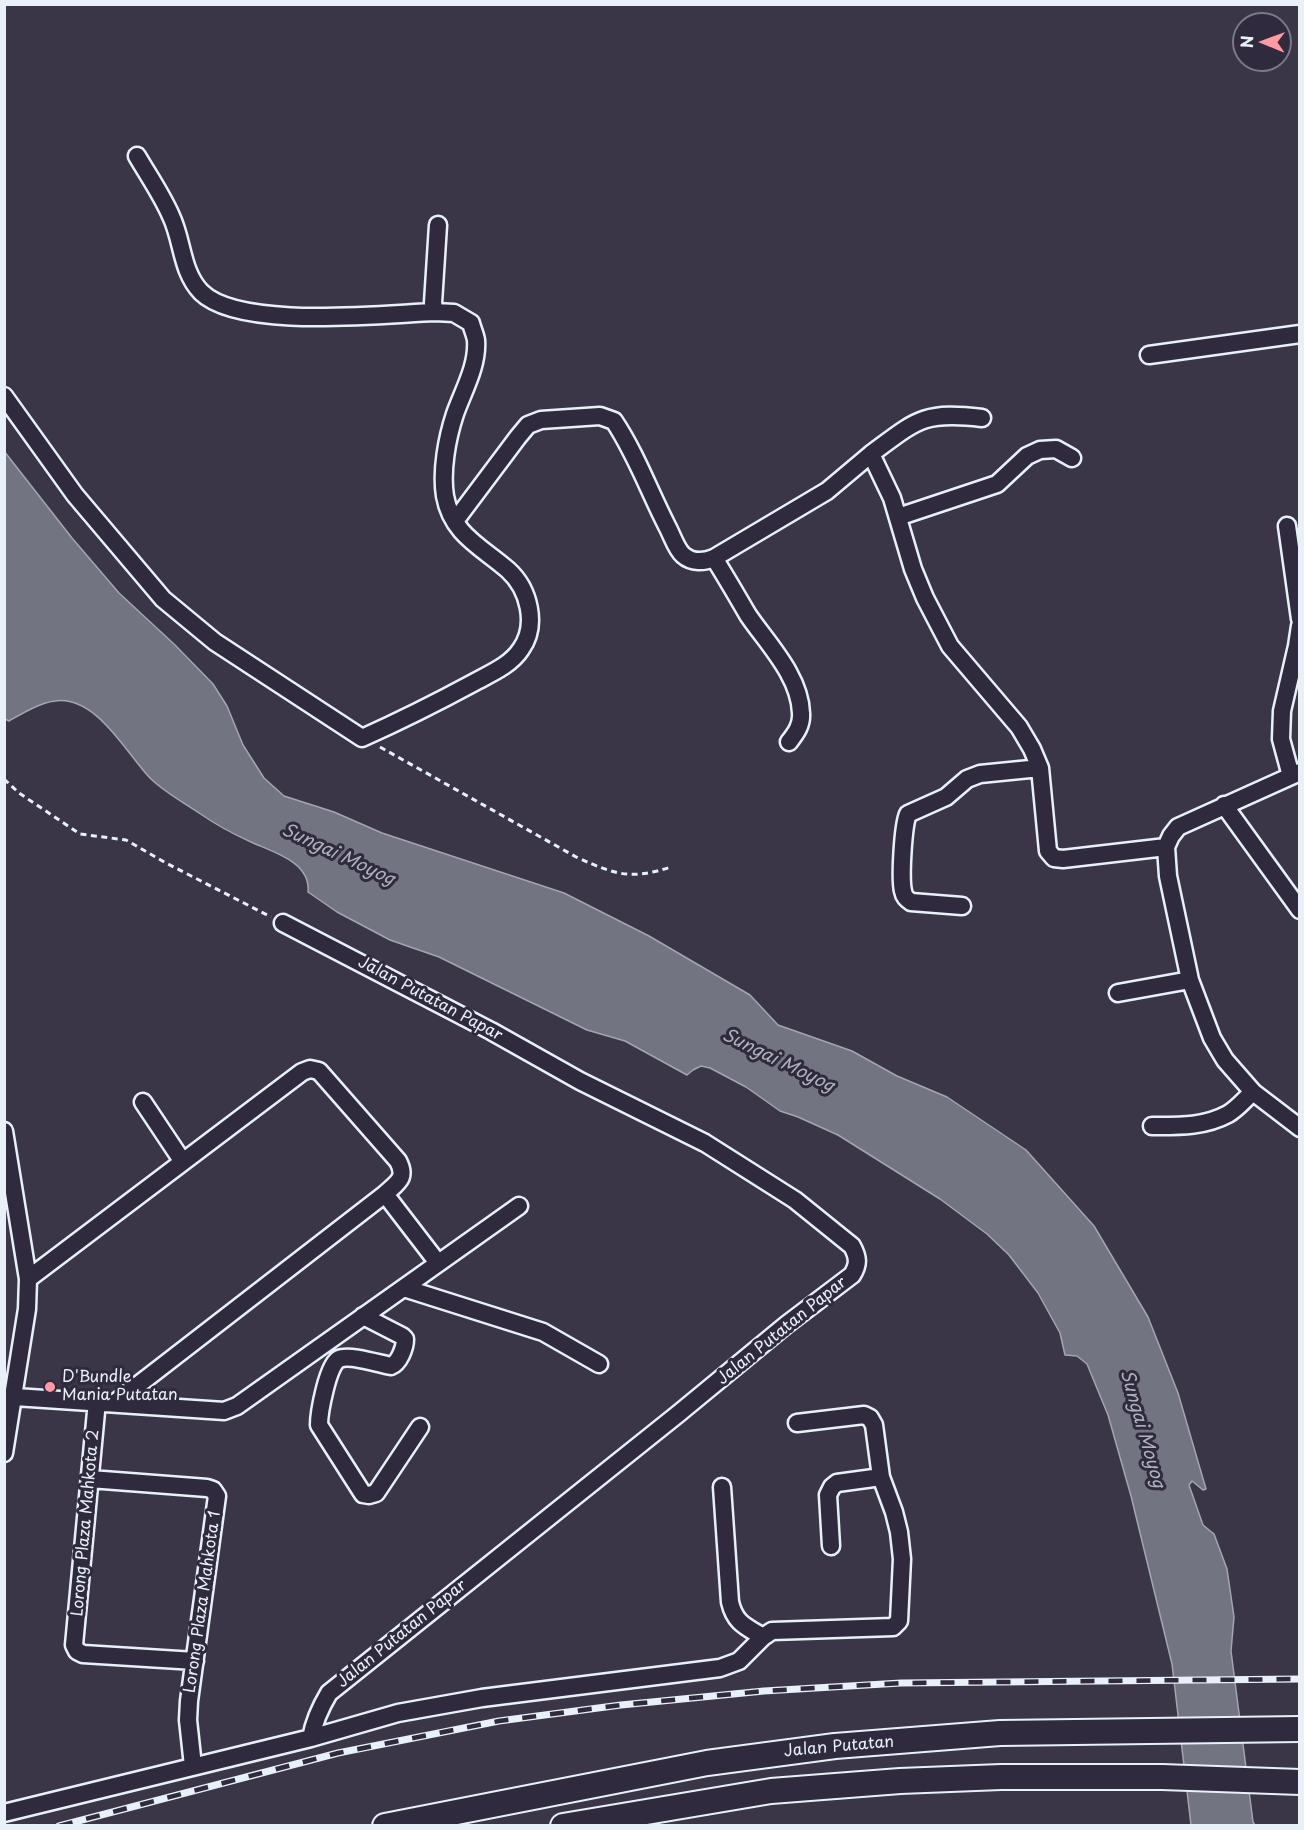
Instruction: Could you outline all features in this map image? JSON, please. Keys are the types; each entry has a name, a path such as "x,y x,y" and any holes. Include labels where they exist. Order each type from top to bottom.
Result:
{"highway":[{"name":"Jalan Putatan","path":"385,1826 707,1762 835,1746 1000,1733 1299,1729"},
{"path":"563,1826 771,1791 836,1786 1001,1777 1162,1777 1299,1782"}],"street":[{"path":"4,396 75,495 163,599 215,642 362,738 426,708 506,664 521,649 530,629 529,607 522,586 509,571 466,537 455,521 446,497 445,466 454,416 473,365 476,340 471,322 454,313 435,312 272,316 243,312 220,304 201,292 187,271 172,217 137,156"},
{"path":"435,312 433,303 438,225"},
{"path":"1149,356 1299,334"},
{"path":"455,521 528,425 541,420 600,416 614,421 622,434 682,554 691,560 705,561 714,558 827,490 911,424 930,417 951,414 982,418"},
{"path":"898,517 997,483 1027,456 1040,450 1056,449 1072,458"},
{"path":"871,454 892,498 913,569 950,646 1019,727 1032,749 1040,768 1048,851 1054,858 1063,859 1166,847"},
{"path":"1287,526 1299,619"},
{"path":"714,558 748,615 788,673 798,695 801,714 799,729 789,742"},
{"path":"1299,626 1282,711 1281,739 1295,774 1178,827 1170,836 1166,847 1168,876 1190,980 1212,1038 1225,1060 1253,1092 1299,1128"},
{"path":"962,906 911,902 905,897 902,890 905,821 908,814 946,797 968,779 980,774 1040,768"},
{"path":"1224,806 1299,910"},
{"name":"Jalan Putatan Papar","path":"283,923 491,1031 580,1081 705,1143 795,1200 852,1246 858,1256 857,1267 852,1275 328,1693 314,1723 311,1738"},
{"path":"1118,993 1190,980"},
{"path":"28,1279 302,1072 310,1069 319,1071 398,1161 402,1169 401,1179 385,1194 116,1402"},
{"path":"1152,1126 1205,1123 1230,1113 1253,1092"},
{"path":"142,1102 183,1162"},
{"path":"4,1131 11,1212 28,1279 27,1310 12,1369 15,1396 4,1453"},
{"path":"385,1194 438,1263"},
{"path":"15,1396 224,1411 237,1406 519,1206"},
{"path":"404,1288 543,1332 599,1364"},
{"path":"363,1316 402,1336 405,1344 395,1364 391,1366 347,1358 339,1359 333,1365 319,1415 319,1425 363,1494 369,1495 376,1493 420,1427"},
{"name":"Lorong Plaza Mahkota 2","path":"97,1401 74,1645 77,1651 83,1654 195,1661"},
{"path":"4,1813 311,1738 398,1713 482,1698 720,1668 739,1661 772,1631 893,1627 897,1625 899,1614 901,1550 894,1512 881,1477 874,1425 870,1418 864,1415 797,1423"},
{"path":"831,1546 828,1495 832,1487 837,1483 881,1477"},
{"name":"Lorong Plaza Mahkota 1","path":"90,1479 207,1488 213,1490 217,1496 188,1720 194,1766"},
{"path":"722,1487 730,1602 733,1614 740,1623 764,1637"}],"path":[{"path":"362,738 597,867 619,874 645,875 671,867"},
{"path":"4,778 19,793 80,834 126,840 283,923"}],"water":[{"name":"Sungai Moyog","path":"4,451 72,538 119,593 213,684 227,706 243,745 264,778 284,796 334,812 382,833 564,893 649,936 750,995 778,1025 852,1051 897,1076 947,1097 1026,1150 1094,1226 1148,1317 1178,1393 1206,1489 1203,1490 1192,1481 1189,1485 1203,1525 1214,1534 1227,1569 1234,1617 1231,1651 1255,1825 1191,1825 1172,1664 1131,1496 1108,1415 1087,1364 1077,1356 1065,1355 1060,1333 1038,1293 1009,1255 987,1234 940,1199 838,1135 780,1111 746,1087 710,1068 701,1066 687,1075 625,1041 587,1030 439,957 390,940 337,912 308,892 303,873 289,860 224,829 161,788 109,728 84,707 70,702 55,701 37,706 9,721 5,719"}],"railway":[{"path":"59,1826 338,1753 499,1721 621,1705 764,1691 901,1683 1300,1679"}],"place":[{"name":"D'Bundle Mania Putatan","path":"50,1387"}]}
